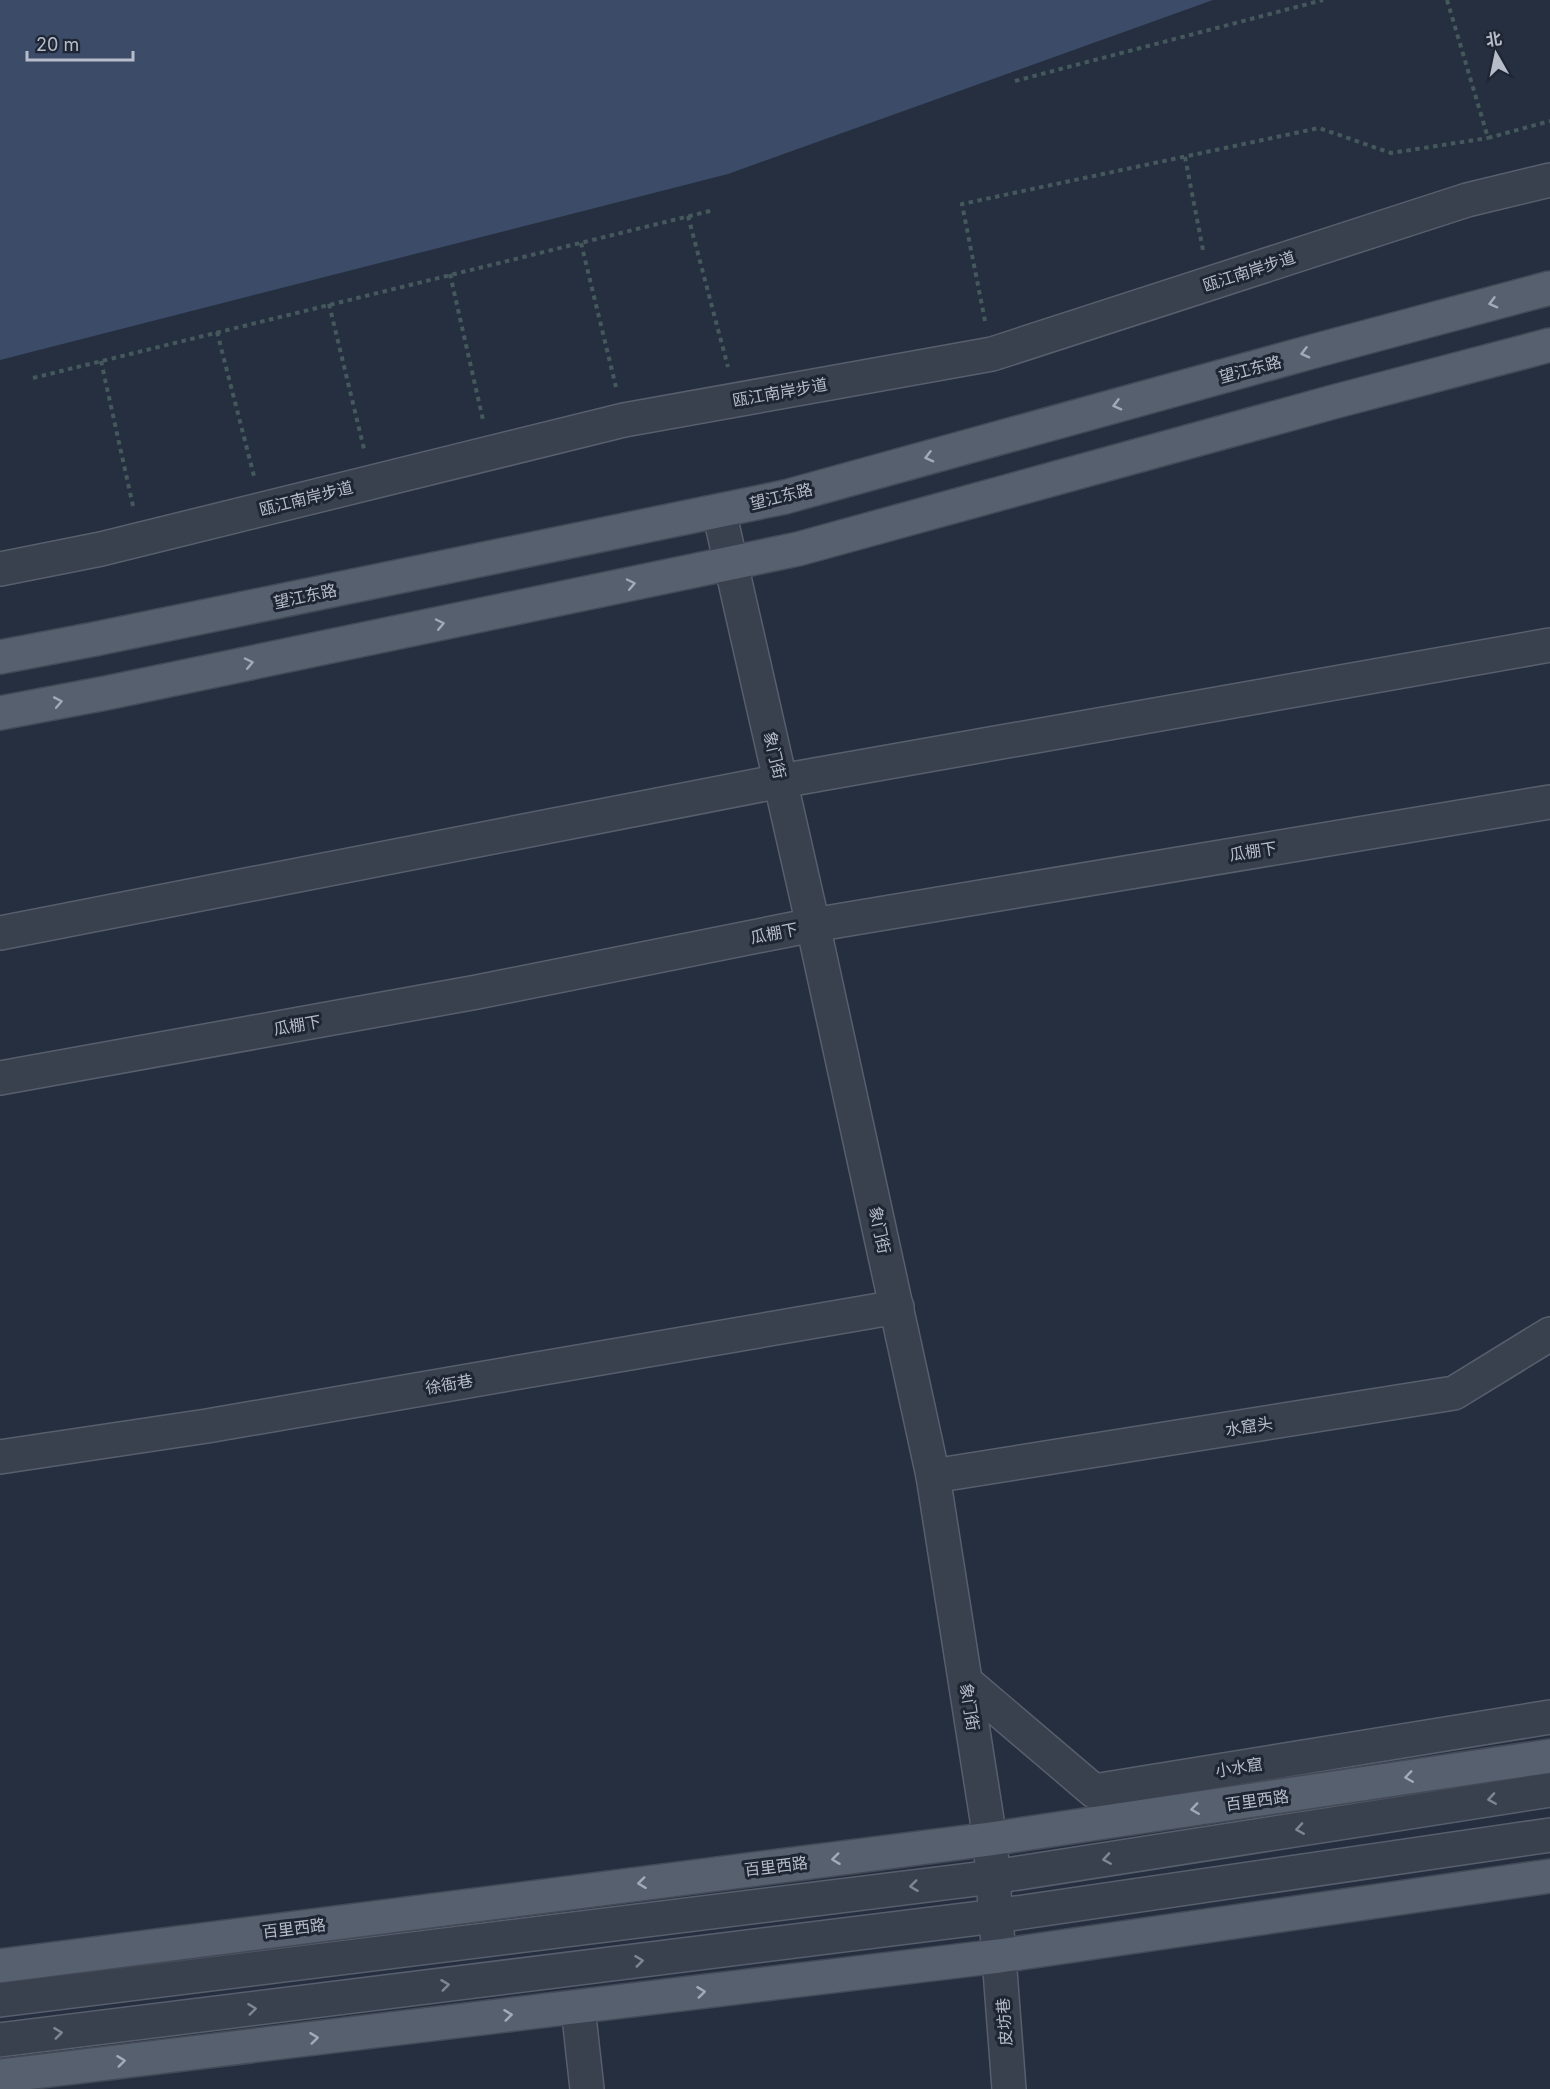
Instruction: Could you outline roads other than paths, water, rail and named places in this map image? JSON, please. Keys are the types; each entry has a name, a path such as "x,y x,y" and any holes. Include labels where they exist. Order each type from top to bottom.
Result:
{"main road":[{"name":"望江东路","path":"0,657 785,497 1550,288"},
{"path":"0,713 798,549 1333,402 1550,345"},
{"name":"百里西路","path":"0,1966 990,1839 1550,1756"},
{"path":"0,2076 999,1956 1550,1876"}],"street":[{"name":"瓯江南岸步道","path":"0,569 141,539 624,420 992,354 1467,200 1550,180"},
{"name":"象门街","path":"719,511 813,925 933,1476 990,1839 999,1956"},
{"path":"0,933 781,781 1550,645"},
{"name":"瓜棚下","path":"0,1078 477,992 813,925 1550,802"},
{"name":"徐衙巷","path":"0,1457 207,1426 897,1308"},
{"name":"水窟头","path":"933,1476 1454,1393 1550,1334"},
{"name":"小水窟","path":"966,1682 1094,1791 1550,1717"},
{"path":"0,2000 993,1876 1550,1790"},
{"path":"0,2040 996,1916 1550,1835"},
{"name":"皮坊巷","path":"999,1956 1009,2089"},
{"path":"578,2007 587,2089"}],"water":[{"path":"0,0 1213,0 728,174 0,360"}]}
